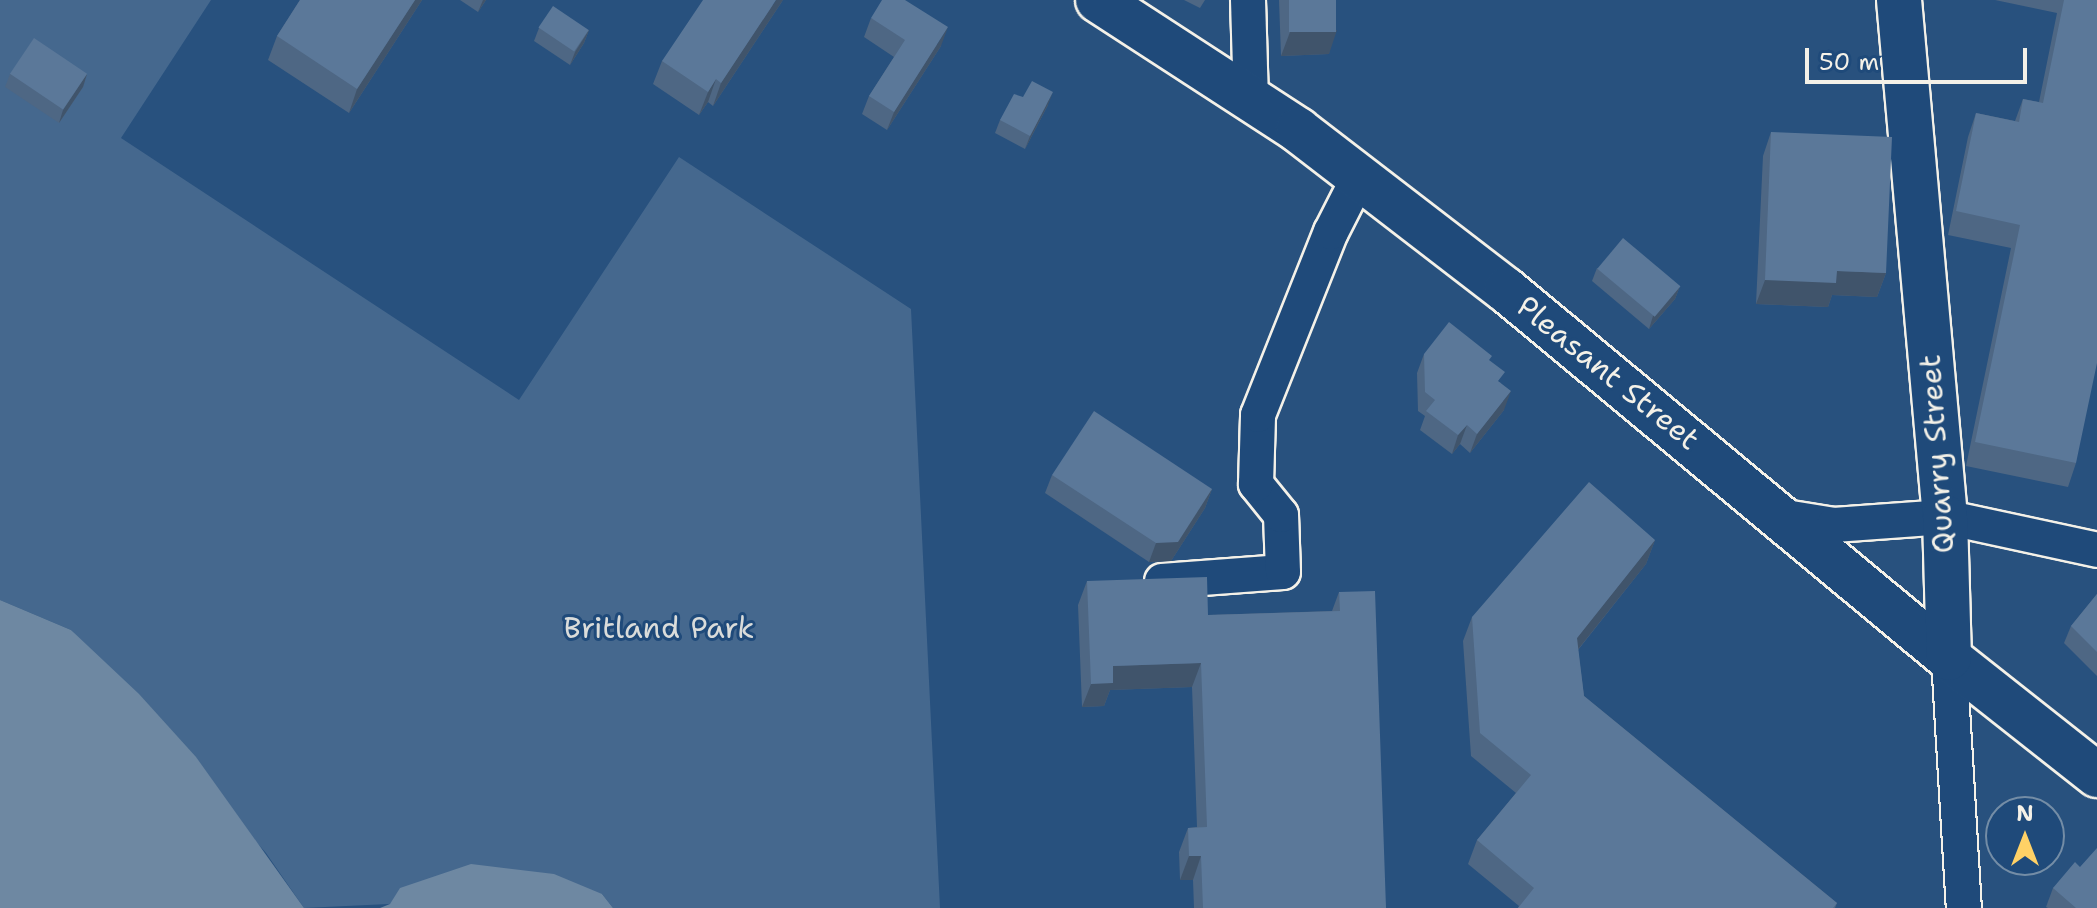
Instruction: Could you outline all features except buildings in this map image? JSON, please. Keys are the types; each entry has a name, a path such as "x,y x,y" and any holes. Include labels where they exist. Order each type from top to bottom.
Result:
{"main road":[{"name":"Pleasant Street","path":"1098,0 1251,100 1359,177 1785,517 1949,658 2097,775"},
{"name":"Quarry Street","path":"1899,0 1945,517 1949,658"}],"street":[{"path":"1248,0 1251,100"},
{"path":"1132,583 1283,572 1281,515 1256,484 1258,415 1331,232 1359,177"},
{"path":"1785,517 1868,525 1945,517 2097,550"},
{"name":"Quarry Street","path":"1949,658 1964,908"}],"green space":[{"name":"Britland Park","path":"0,0 211,0 121,138 519,400 679,157 911,309 940,908 613,908 602,894 304,908 266,853 71,630 0,600"}],"shaded area":[{"path":"0,600 71,630 139,694 196,757 304,908 0,908"},
{"path":"471,864 554,874 602,894 613,908 380,908 390,904 400,888"}]}
